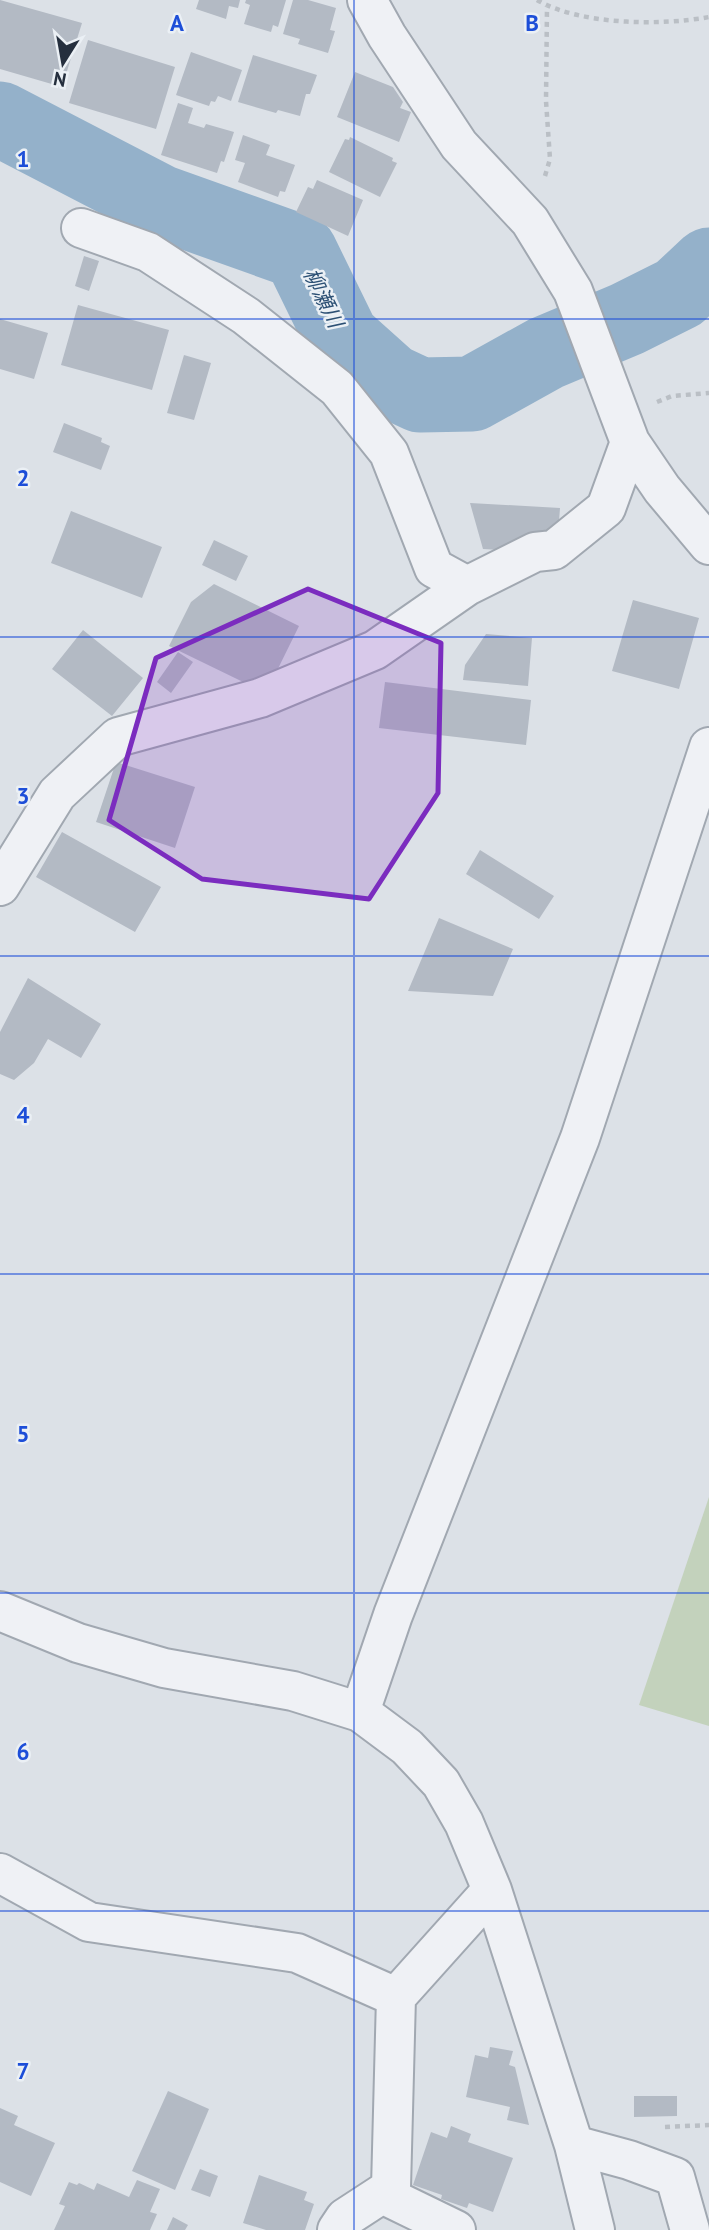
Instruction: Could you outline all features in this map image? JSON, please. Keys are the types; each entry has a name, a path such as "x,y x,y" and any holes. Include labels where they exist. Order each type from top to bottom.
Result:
{"street":[{"path":"367,0 387,36 458,145 530,221 573,291 625,428 662,489 709,545"},
{"path":"81,228 148,252 246,316 337,388 389,453 435,568 467,586"},
{"path":"0,886 57,794 118,737 260,698 375,650 467,586 535,552 554,550 606,508 625,428"},
{"path":"360,1712 393,1615 580,1138 709,747"},
{"path":"0,1611 78,1643 163,1668 293,1691 360,1712 407,1747 441,1783 464,1823 492,1890 574,2145 595,2230"},
{"path":"0,1872 89,1922 298,1953 396,1997"},
{"path":"337,2230 345,2218 391,2188 396,1997 492,1890"},
{"path":"574,2145 629,2160 675,2177 691,2230"},
{"path":"382,2194 456,2230"}],"path":[{"path":"537,0 547,6 609,22 695,20 709,17"},
{"path":"530,221 550,159 545,101 547,6"},
{"path":"625,428 642,408 672,396 709,393"}],"highlighted area":[{"path":"308,589 441,643 438,793 369,899 202,879 109,820 156,658"}],"green space":[{"path":"709,1497 709,1726 639,1705"}],"building":[{"path":"0,0 82,23 62,87 0,69"},
{"path":"199,0 240,0 238,8 229,6 226,19 196,9"},
{"path":"246,0 286,0 278,27 273,25 271,32 244,24 250,5 245,3"},
{"path":"293,0 308,0 336,8 330,30 335,31 328,53 298,44 300,39 283,34"},
{"path":"88,40 175,67 156,129 69,103"},
{"path":"191,52 242,70 231,101 218,96 209,106 176,95"},
{"path":"253,55 317,75 310,94 306,94 300,116 278,110 276,113 238,102"},
{"path":"355,72 393,87 403,102 400,108 411,112 399,142 337,117"},
{"path":"178,103 193,108 188,123 204,128 206,124 234,132 224,162 221,161 217,173 161,155"},
{"path":"243,135 270,145 266,155 295,165 285,192 280,191 278,197 238,182 245,163 235,160"},
{"path":"350,137 393,158 392,161 397,163 380,197 329,172 345,139 349,140"},
{"path":"317,180 363,200 348,236 296,212 308,187 313,189"},
{"path":"84,256 99,261 89,291 75,286"},
{"path":"78,305 169,330 152,390 61,365"},
{"path":"0,319 48,333 34,379 0,369"},
{"path":"184,355 211,363 194,420 167,413"},
{"path":"64,423 102,438 101,442 110,446 101,470 53,452"},
{"path":"470,503 560,508 558,534 536,532 535,552 483,549"},
{"path":"71,511 162,547 142,598 51,563"},
{"path":"214,540 248,556 236,581 202,565"},
{"path":"214,584 299,626 266,693 169,646 191,602"},
{"path":"633,600 699,618 679,689 612,671"},
{"path":"83,630 143,678 112,716 52,669"},
{"path":"486,634 532,638 528,686 463,680 465,665"},
{"path":"178,652 193,662 171,693 157,682"},
{"path":"385,682 531,700 526,745 379,728"},
{"path":"116,762 195,787 175,848 96,822"},
{"path":"62,832 161,887 135,932 36,877"},
{"path":"480,850 554,896 539,919 466,874"},
{"path":"439,918 513,949 493,996 408,991"},
{"path":"28,978 101,1024 81,1058 48,1039 34,1063 14,1080 0,1074 0,1032"},
{"path":"490,2047 513,2051 509,2065 515,2067 529,2125 507,2120 510,2107 466,2097 475,2055 488,2058"},
{"path":"168,2091 209,2109 175,2190 132,2171"},
{"path":"634,2096 677,2096 677,2116 634,2117"},
{"path":"0,2108 18,2116 14,2125 55,2143 31,2196 0,2182"},
{"path":"451,2126 471,2134 468,2142 513,2158 493,2212 469,2203 467,2208 441,2199 442,2195 413,2185 431,2132 447,2138"},
{"path":"200,2169 218,2176 210,2197 191,2190"},
{"path":"259,2175 307,2192 304,2200 314,2204 305,2230 266,2230 243,2223"},
{"path":"137,2180 160,2189 150,2212 157,2214 150,2230 54,2230 65,2206 59,2204 69,2182 94,2190 97,2183 129,2197"},
{"path":"173,2217 188,2225 185,2230 167,2230"}],"waterway":[{"name":"柳瀬川","path":"0,119 160,202 300,252 342,338 390,381 420,395 472,394 546,353 627,319 679,293 709,265"}]}
